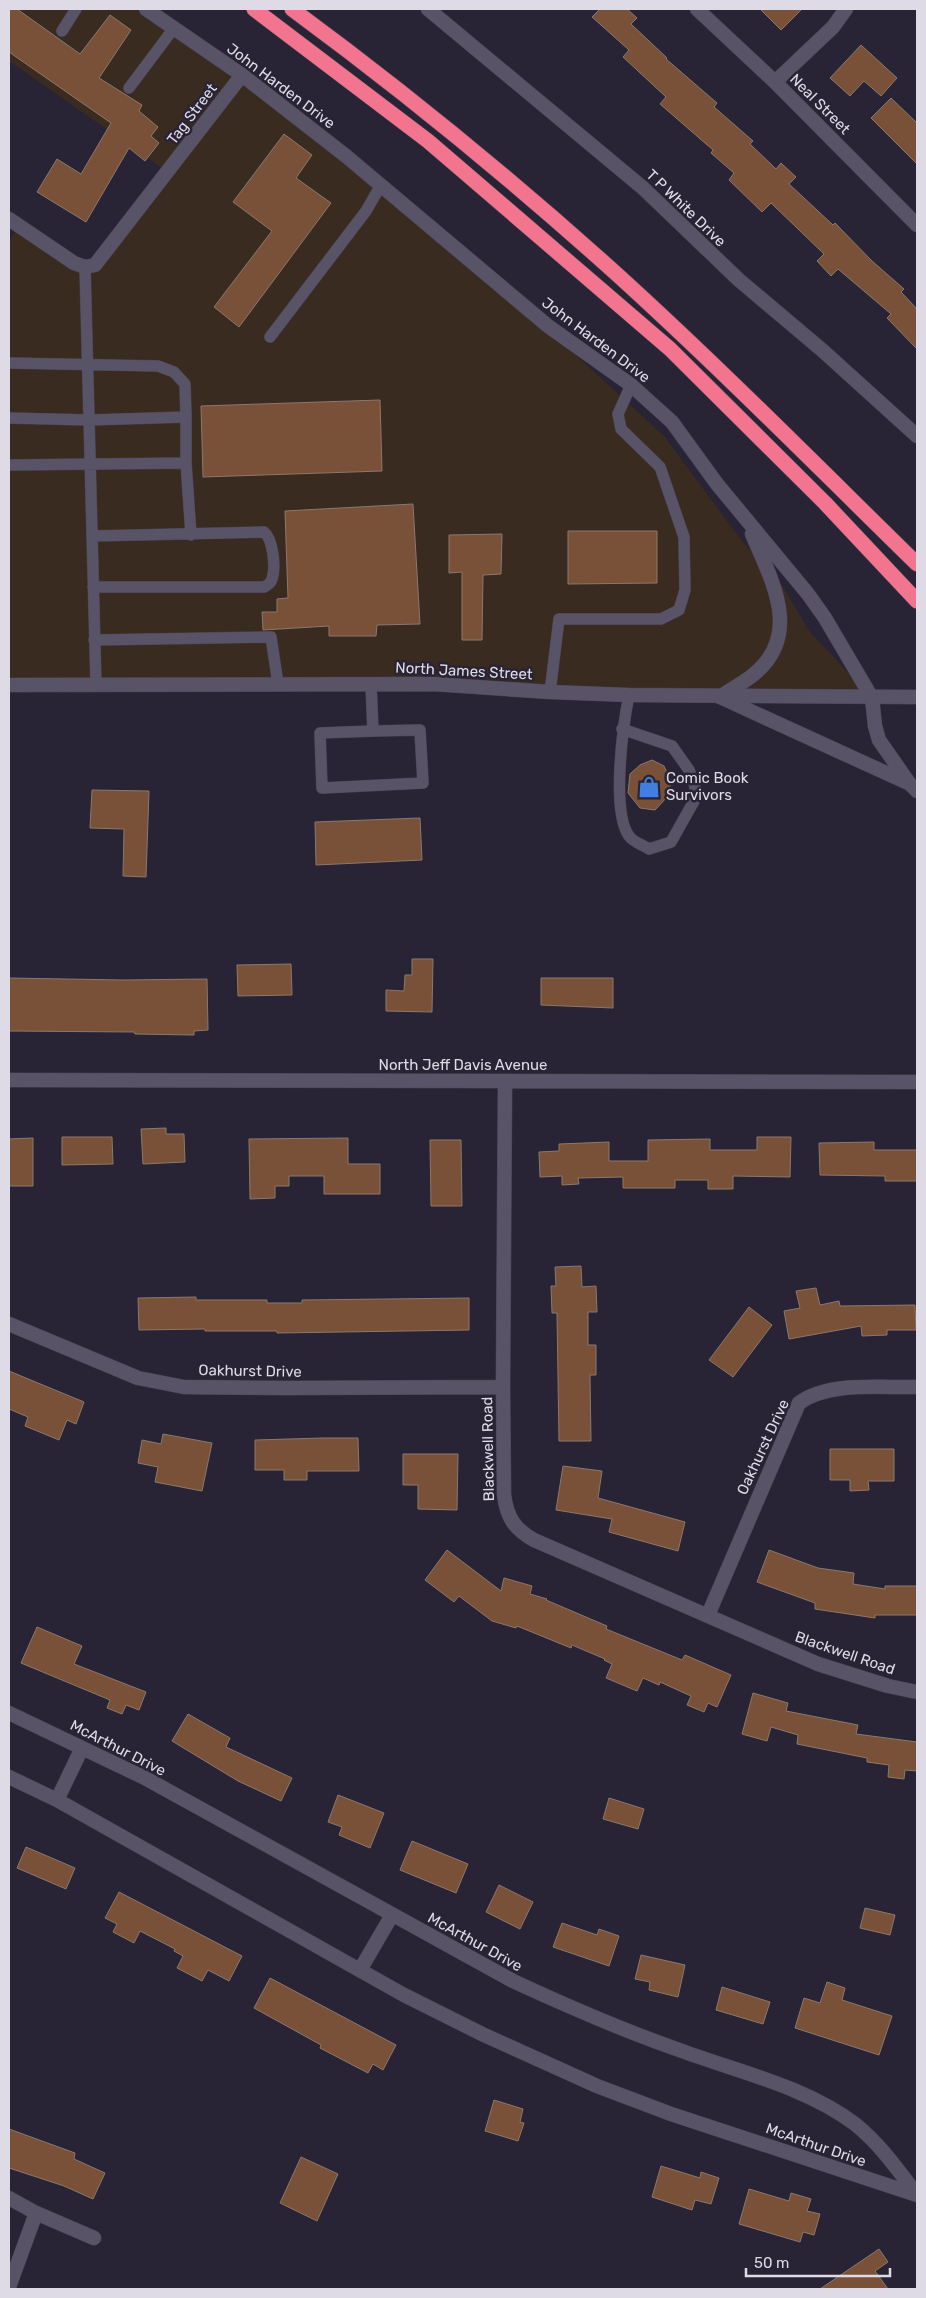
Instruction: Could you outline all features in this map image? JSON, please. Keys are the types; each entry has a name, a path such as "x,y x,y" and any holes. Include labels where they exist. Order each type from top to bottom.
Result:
{"highway":[{"path":"254,9 428,141 670,349 825,503 917,601"},
{"path":"292,9 356,56 519,188 621,278 781,429 917,564"}],"street":[{"name":"John Harden Drive","path":"146,9 242,75 381,185 548,326 631,385 672,422 747,522 814,602 872,698 875,726 879,740 913,787"},
{"name":"T P White Drive","path":"428,9 643,188 739,280 822,350 917,436"},
{"name":"Neal Street","path":"697,9 775,82 917,225"},
{"path":"775,82 833,26 846,9"},
{"name":"Tag Street","path":"85,267 95,264 242,75"},
{"path":"9,219 74,263 85,267"},
{"path":"720,696 754,675 771,655 780,635 781,619 776,590 747,522"},
{"name":"North James Street","path":"9,685 371,684 493,687 550,692 629,695 915,697"},
{"path":"720,696 913,787"},
{"name":"North Jeff Davis Avenue","path":"9,1080 917,1082"},
{"name":"Blackwell Road","path":"505,1082 504,1495 506,1508 520,1532 534,1540 818,1664 888,1686 917,1692"},
{"name":"Oakhurst Drive","path":"9,1324 138,1378 184,1386 287,1388 503,1387"},
{"name":"Oakhurst Drive","path":"708,1615 799,1404 810,1396 840,1389 917,1387"},
{"name":"McArthur Drive","path":"9,1713 145,1778 513,1981 682,2052 798,2091 828,2106 855,2124 880,2146 917,2195"},
{"path":"57,1800 82,1748"},
{"name":"McArthur Drive","path":"9,1777 57,1800 360,1970 482,2034 597,2086 671,2114 917,2195"},
{"path":"360,1970 392,1915"},
{"path":"9,2198 36,2213 94,2238"},
{"path":"9,2287 36,2213"}],"lane":[{"path":"62,31 76,9"},
{"path":"129,88 174,28"},
{"path":"270,337 366,211 381,185"},
{"path":"85,267 96,686"},
{"path":"9,363 158,366 174,372 185,384 186,463 191,535"},
{"path":"550,692 559,619 661,619 679,610 686,590 684,536 660,467 621,429 618,414 631,385"},
{"path":"9,418 89,420 186,417"},
{"path":"9,465 186,463"},
{"path":"92,536 264,532 269,536 272,545 273,578 270,584 264,588 93,587"},
{"path":"94,640 272,637 278,684"},
{"path":"371,684 373,731"},
{"path":"622,729 672,746 690,770 695,786 694,800 671,842 648,849 630,838 620,816 622,729 629,695"},
{"path":"420,730 423,783 322,788 320,733 373,731 420,730"}],"shaded area":[{"path":"9,9 146,9 473,261 664,436 742,541 782,585 809,631 872,698 9,685 9,242 19,226 85,267 168,172 9,61"}],"building":[{"path":"9,9 17,9 80,54 110,15 131,30 99,78 142,105 139,111 158,127 151,136 159,143 145,161 129,148 86,222 37,192 57,159 81,174 111,123 9,52"},
{"path":"600,9 627,9 637,18 631,24 666,59 717,103 714,107 753,141 750,144 776,169 781,163 796,177 789,184 833,225 835,223 872,261 904,289 901,292 917,309 917,349 887,318 891,314 838,269 831,276 817,261 824,254 771,203 762,212 729,180 734,173 711,153 713,150 660,104 666,97 623,57 629,50 592,17"},
{"path":"760,9 802,9 781,30"},
{"path":"861,45 897,78 881,96 864,81 850,96 830,78"},
{"path":"891,98 917,123 917,164 871,118"},
{"path":"284,134 312,155 296,178 331,203 239,327 214,307 272,231 233,202"},
{"path":"380,400 382,471 203,477 201,406"},
{"path":"413,504 420,624 377,625 376,636 329,636 329,626 263,630 262,612 277,612 277,599 288,598 285,511"},
{"path":"568,531 657,531 657,583 568,584"},
{"path":"502,534 501,574 483,575 482,640 462,640 462,572 449,573 449,535"},
{"name":"Comic Book Survivors","path":"652,760 664,766 671,781 668,796 655,810 640,808 628,793 630,774 640,765"},
{"path":"92,790 149,791 146,877 123,876 124,829 90,828"},
{"path":"420,818 422,860 316,865 315,822"},
{"path":"412,959 433,959 432,1012 386,1011 386,990 404,991 405,975 412,975"},
{"path":"291,964 292,995 238,996 237,965"},
{"path":"9,978 207,979 208,1030 194,1031 194,1035 135,1034 134,1032 9,1031"},
{"path":"541,978 613,978 613,1008 541,1005"},
{"path":"166,1128 166,1134 184,1134 185,1162 143,1164 141,1129"},
{"path":"62,1137 112,1137 113,1164 62,1165"},
{"path":"757,1137 791,1137 790,1177 733,1176 733,1189 708,1189 708,1180 675,1180 675,1188 623,1188 623,1177 578,1178 579,1184 562,1185 562,1176 540,1177 539,1152 559,1151 559,1144 609,1142 609,1161 648,1161 648,1140 710,1139 710,1150 757,1150"},
{"path":"33,1138 33,1186 9,1186 9,1139"},
{"path":"348,1138 348,1164 380,1164 380,1194 324,1194 324,1176 289,1176 289,1186 275,1186 275,1198 250,1199 249,1139"},
{"path":"430,1140 461,1140 462,1206 431,1206"},
{"path":"874,1142 874,1150 917,1150 917,1181 885,1181 885,1176 820,1175 819,1143"},
{"path":"581,1266 582,1287 596,1286 597,1312 588,1312 588,1345 596,1345 596,1375 590,1375 591,1441 559,1441 557,1313 552,1313 551,1286 556,1286 555,1267"},
{"path":"816,1288 820,1305 839,1301 840,1306 915,1305 916,1330 887,1330 887,1335 862,1336 861,1326 789,1339 784,1311 800,1308 796,1291"},
{"path":"196,1297 196,1300 267,1300 267,1303 302,1303 302,1300 469,1298 469,1330 277,1333 277,1331 205,1331 205,1329 139,1330 138,1298"},
{"path":"749,1307 772,1325 733,1377 709,1360"},
{"path":"9,1371 84,1402 76,1424 67,1420 59,1440 25,1426 28,1417 9,1409"},
{"path":"163,1434 212,1443 202,1491 155,1482 158,1467 138,1463 142,1440 161,1444"},
{"path":"358,1438 359,1471 307,1471 307,1480 284,1480 284,1470 255,1470 255,1440"},
{"path":"830,1449 894,1449 894,1481 868,1481 869,1490 850,1491 850,1480 830,1480"},
{"path":"403,1454 458,1454 457,1510 418,1509 418,1485 403,1485"},
{"path":"563,1466 602,1471 598,1498 685,1522 678,1551 609,1532 612,1519 556,1510"},
{"path":"447,1550 501,1591 504,1578 532,1586 530,1594 547,1599 607,1626 606,1629 682,1660 685,1655 731,1675 717,1707 708,1703 704,1712 687,1705 691,1696 660,1682 659,1685 643,1678 637,1691 606,1678 612,1664 605,1659 572,1645 571,1648 517,1626 516,1628 492,1621 459,1596 454,1602 425,1580"},
{"path":"769,1550 818,1568 854,1573 853,1584 885,1589 885,1586 917,1586 917,1615 875,1615 875,1618 815,1609 815,1603 757,1582"},
{"path":"37,1627 82,1646 74,1664 146,1692 139,1710 126,1705 122,1714 107,1708 110,1700 21,1663"},
{"path":"753,1693 788,1703 786,1711 858,1725 856,1734 917,1742 917,1771 905,1770 904,1779 888,1777 889,1765 867,1762 867,1758 797,1744 798,1735 771,1727 767,1741 742,1734"},
{"path":"188,1714 230,1738 226,1747 292,1778 281,1801 238,1781 172,1741"},
{"path":"338,1795 384,1813 370,1848 339,1835 342,1827 328,1822"},
{"path":"609,1798 644,1809 638,1829 603,1819"},
{"path":"412,1841 468,1864 456,1893 400,1870"},
{"path":"26,1847 75,1868 66,1889 17,1868"},
{"path":"499,1885 533,1902 520,1929 486,1912"},
{"path":"119,1892 242,1956 229,1981 208,1970 202,1981 177,1968 183,1956 174,1951 175,1949 140,1931 134,1943 113,1932 117,1924 105,1918"},
{"path":"865,1908 895,1915 890,1935 860,1928"},
{"path":"562,1923 597,1935 599,1929 619,1936 609,1966 553,1947"},
{"path":"641,1955 685,1965 678,1997 649,1990 650,1982 635,1979"},
{"path":"270,1978 396,2045 383,2070 373,2064 368,2073 320,2048 321,2045 254,2008"},
{"path":"827,1982 845,1988 842,2000 892,2016 879,2055 795,2028 804,1998 820,2003"},
{"path":"722,1987 770,2002 763,2024 716,2010"},
{"path":"494,2100 523,2109 520,2122 524,2123 518,2141 485,2131"},
{"path":"9,2129 75,2153 74,2159 105,2173 93,2199 64,2186 9,2168"},
{"path":"301,2157 338,2174 317,2221 280,2203"},
{"path":"661,2166 700,2178 701,2172 719,2178 711,2204 695,2200 692,2210 652,2197"},
{"path":"749,2189 789,2201 791,2193 811,2199 807,2211 820,2214 814,2235 803,2232 800,2242 739,2224"},
{"path":"879,2249 888,2262 875,2271 888,2289 820,2289"}],"place":[{"name":"Comic Book Survivors","path":"649,787"}]}
